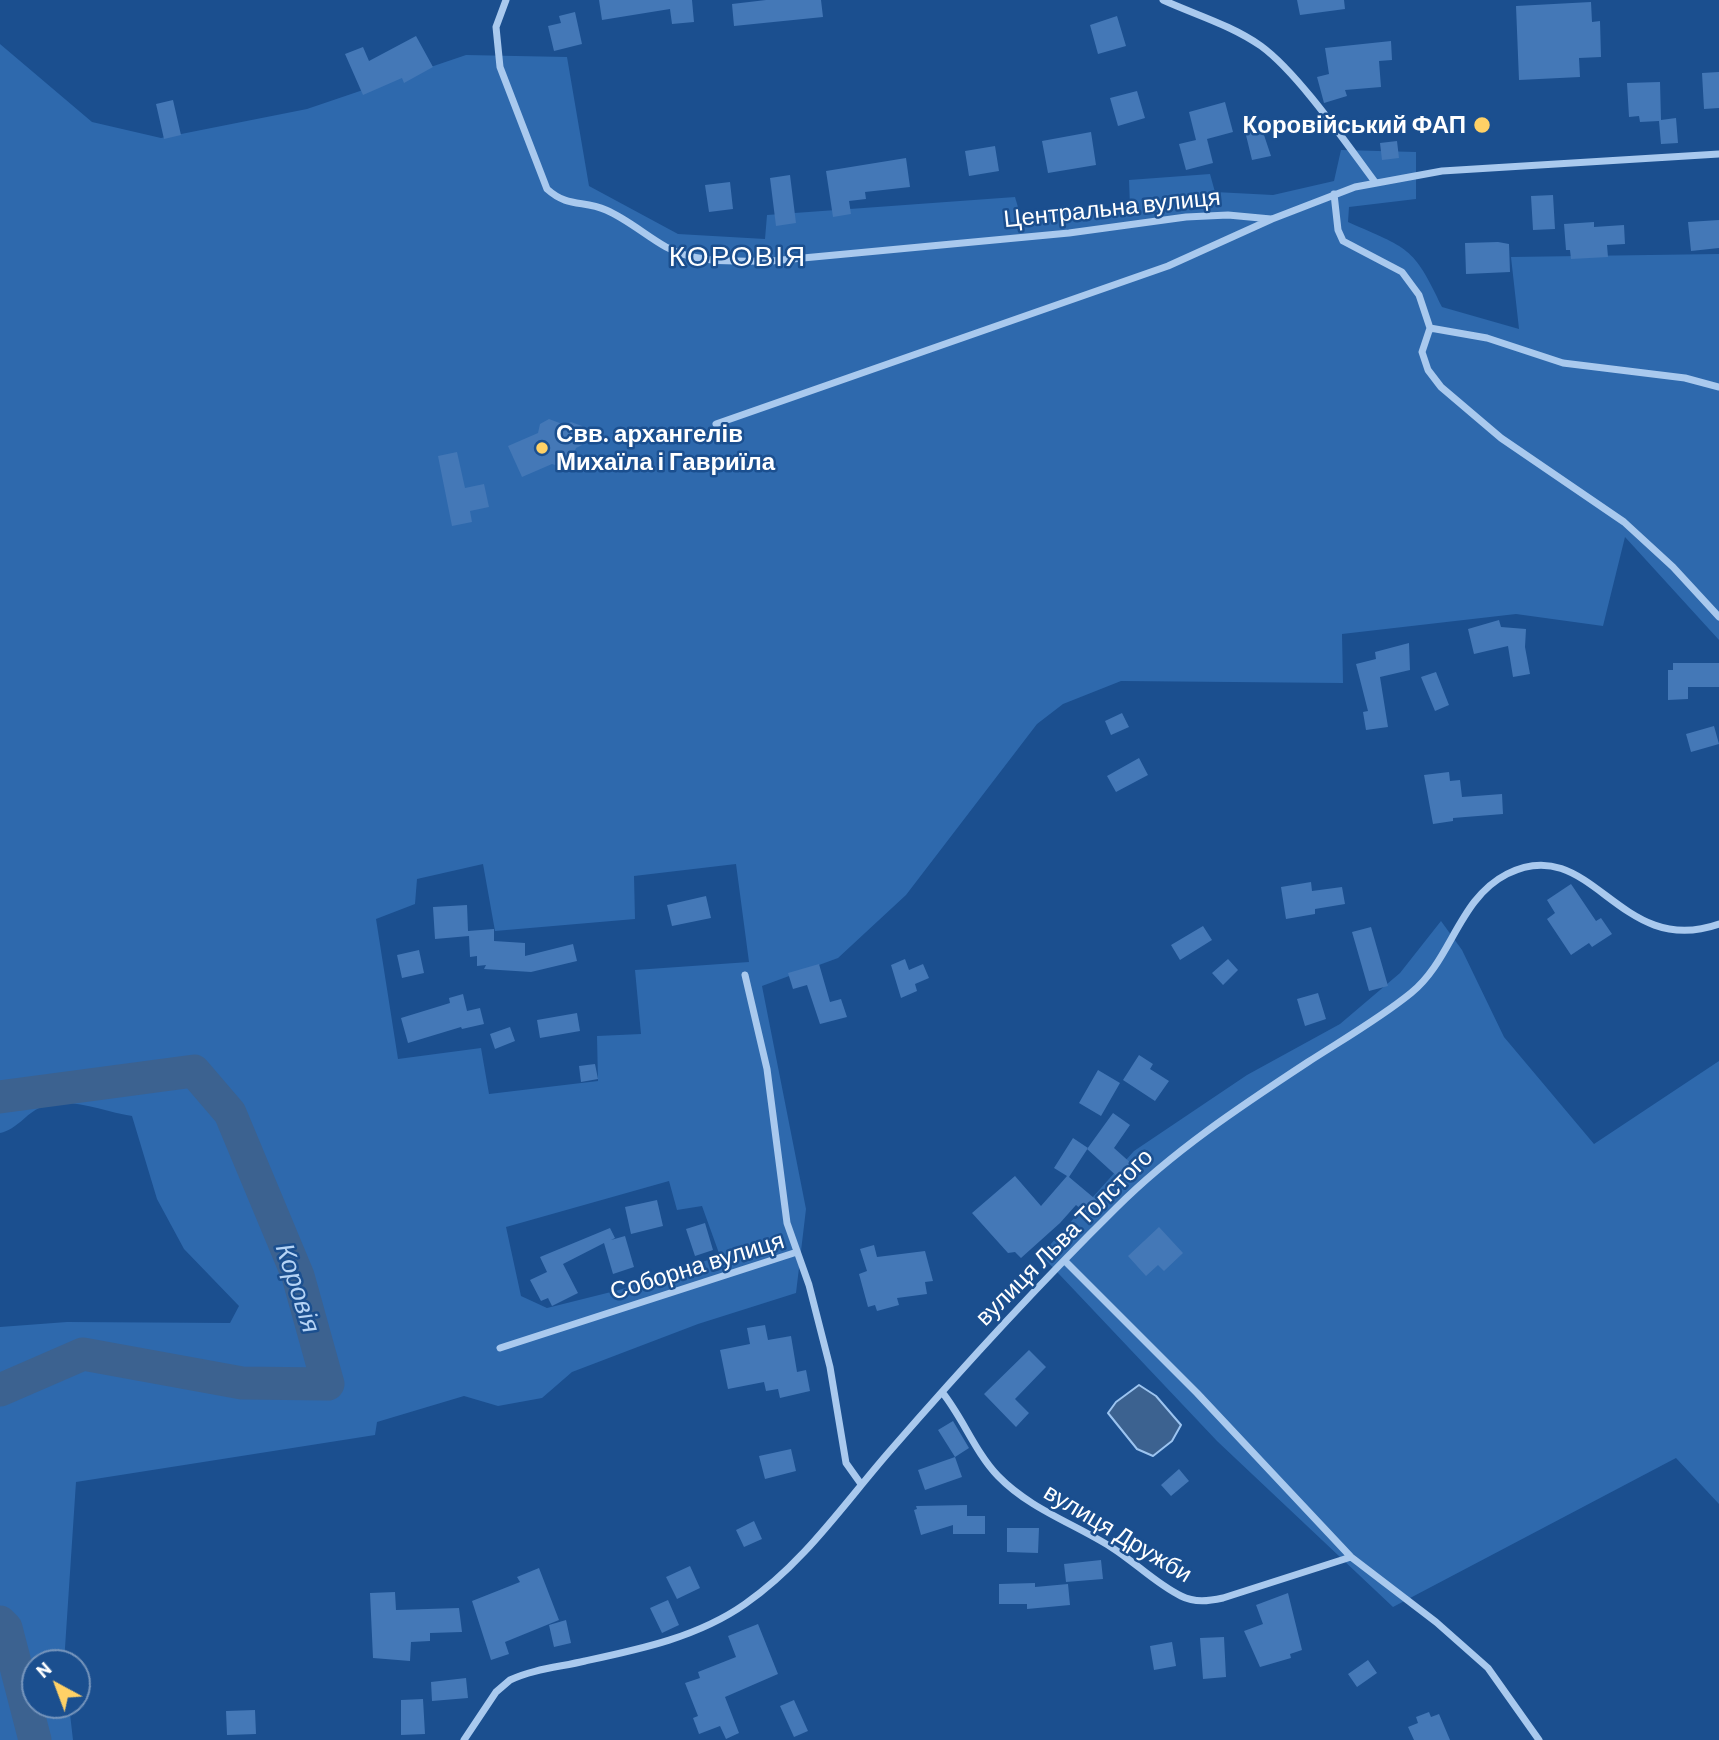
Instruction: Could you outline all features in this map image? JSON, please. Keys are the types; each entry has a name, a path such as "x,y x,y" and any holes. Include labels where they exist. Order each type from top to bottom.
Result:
{"street":[{"name":"Центральна вулиця","path":"506,0 496,27 500,67 521,116 540,178 557,198 603,208 674,251 735,261 804,258 1069,233 1186,217 1228,215 1272,219 1334,194 1375,182 1442,171 1719,154"},
{"path":"1163,0 1228,26 1268,51 1294,79 1375,182"},
{"path":"1334,194 1338,230 1343,241 1402,272 1419,295 1430,328 1422,352 1428,370 1441,387 1501,438 1624,522 1674,567 1719,617"},
{"path":"716,424 1155,270 1272,219"},
{"path":"1430,328 1487,338 1563,363 1685,378 1719,387"},
{"name":"вулиця Льва Толстого","path":"464,1740 496,1692 521,1675 660,1643 704,1628 748,1602 797,1560 942,1392 1139,1185 1182,1150 1419,986 1438,964 1469,908 1502,876 1523,868 1554,864 1576,873 1611,902 1648,923 1679,930 1719,924"},
{"path":"745,975 767,1069 787,1223 797,1252"},
{"name":"Соборна вулиця","path":"500,1348 797,1252 830,1367 846,1463 861,1484"},
{"path":"1065,1261 1197,1393 1351,1557 1436,1622 1488,1668 1539,1740"},
{"name":"вулиця Дружби","path":"942,1392 960,1415 985,1460 1012,1489 1031,1503 1113,1549 1181,1596 1202,1601 1223,1598 1351,1557"}],"shaded area":[{"path":"0,44 92,122 161,138 307,109 466,55 567,57 589,186 678,234 765,239 767,215 1015,197 1020,214 1130,207 1129,180 1210,174 1215,192 1273,195 1334,181 1341,150 1416,152 1416,199 1349,207 1348,222 1407,251 1424,271 1442,307 1519,329 1511,257 1719,254 1719,640 1625,537 1603,626 1516,614 1342,634 1343,683 1121,681 1063,704 1037,724 906,895 838,958 762,986 806,1209 796,1293 698,1324 572,1372 542,1398 498,1406 464,1396 377,1422 375,1435 76,1482 65,1649 21,1649 21,1719 71,1719 73,1740 0,1740 0,1327 67,1322 230,1323 239,1306 184,1249 157,1199 132,1116 74,1104 52,1104 35,1110 12,1128 0,1133","holes":["483,864 495,931 635,919 634,876 736,864 749,962 635,970 641,1034 597,1036 598,1081 489,1094 481,1048 398,1059 376,919 415,904 417,879","669,1181 677,1210 702,1206 720,1256 619,1290 547,1308 521,1296 506,1227"]},
{"path":"1441,921 1462,950 1504,1037 1594,1144 1719,1061 1719,1504 1676,1458 1393,1607 1217,1441 1041,1255 1134,1151 1247,1075 1340,1024 1400,973"},
{"path":"1139,1385 1156,1396 1181,1425 1172,1441 1153,1456 1137,1449 1108,1413 1116,1402"}],"building":[{"path":"599,0 692,0 694,22 672,24 670,9 602,20"},
{"path":"766,0 821,0 823,17 734,26 732,4"},
{"path":"1297,0 1344,0 1345,9 1300,15"},
{"path":"1591,2 1592,22 1600,21 1601,57 1579,58 1580,77 1519,80 1516,6"},
{"path":"575,12 582,44 554,51 548,26 561,23 559,16"},
{"path":"1117,16 1126,46 1098,54 1090,25"},
{"path":"416,36 433,67 404,83 402,78 363,95 345,54 363,47 369,61"},
{"path":"1391,41 1392,60 1379,61 1381,87 1345,90 1347,96 1324,103 1317,77 1329,74 1325,48"},
{"path":"1719,72 1719,108 1704,109 1702,73"},
{"path":"1660,82 1661,120 1676,118 1678,143 1661,144 1659,121 1640,122 1639,116 1629,117 1627,83"},
{"path":"1137,91 1145,118 1118,126 1110,98"},
{"path":"173,100 181,135 164,139 156,104"},
{"path":"1225,102 1233,132 1207,139 1213,163 1186,170 1179,144 1196,140 1189,112"},
{"path":"1261,126 1271,156 1252,160 1245,131"},
{"path":"1091,132 1096,165 1048,173 1042,141"},
{"path":"1397,141 1399,158 1382,160 1380,143"},
{"path":"995,146 999,171 969,176 965,151"},
{"path":"906,158 910,187 865,192 866,199 849,201 851,214 833,217 826,171"},
{"path":"790,175 796,223 776,226 770,178"},
{"path":"730,182 733,209 709,212 705,185"},
{"path":"1553,195 1555,229 1533,230 1531,196"},
{"path":"1719,220 1719,248 1691,251 1688,222"},
{"path":"1594,222 1594,227 1624,225 1625,244 1607,245 1608,257 1571,259 1570,250 1566,250 1564,224"},
{"path":"1465,243 1509,244 1510,272 1466,274"},
{"name":"Свв. архангелів Михаїла і Гавриїла","path":"549,419 565,425 571,422 582,426 585,434 582,445 576,448 570,463 561,467 552,464 522,477 508,446 538,433 540,424"},
{"path":"457,452 465,488 484,484 489,507 470,511 472,522 452,526 438,456"},
{"path":"1499,620 1501,627 1526,629 1525,647 1530,674 1513,677 1508,646 1474,654 1468,629"},
{"path":"1409,643 1410,670 1380,677 1388,727 1366,730 1363,712 1368,711 1356,664 1376,659 1375,652"},
{"path":"1673,663 1719,663 1719,687 1688,687 1688,699 1668,700 1668,670 1673,670"},
{"path":"1436,672 1449,705 1435,711 1421,677"},
{"path":"1122,713 1129,727 1111,735 1105,721"},
{"path":"1714,726 1719,744 1691,752 1686,734"},
{"path":"1139,758 1148,775 1116,792 1107,776"},
{"path":"1449,772 1450,781 1460,780 1462,797 1502,794 1503,814 1453,818 1453,821 1433,824 1424,775"},
{"path":"1311,882 1312,891 1342,887 1345,904 1315,909 1315,914 1286,919 1281,887"},
{"path":"1571,884 1596,921 1601,918 1612,934 1592,947 1589,943 1571,955 1547,919 1555,913 1547,900"},
{"path":"706,896 711,918 672,926 667,905"},
{"path":"467,905 468,931 494,929 494,941 525,943 525,956 573,944 577,961 531,972 484,969 486,965 477,966 477,956 470,957 469,936 435,939 433,907"},
{"path":"1203,926 1212,940 1180,960 1171,945"},
{"path":"1371,927 1388,986 1369,991 1352,932"},
{"path":"419,950 424,973 402,978 397,955"},
{"path":"905,959 909,970 923,964 929,978 915,984 917,991 901,998 891,965"},
{"path":"1228,959 1238,970 1223,985 1212,973"},
{"path":"819,964 830,1002 841,999 847,1017 820,1024 807,985 793,989 788,973"},
{"path":"1318,993 1326,1019 1305,1026 1297,999"},
{"path":"463,994 467,1011 480,1008 484,1024 462,1029 461,1027 408,1043 401,1018 450,1003 449,998"},
{"path":"577,1013 580,1031 540,1038 537,1020"},
{"path":"510,1027 515,1041 495,1049 490,1034"},
{"path":"1139,1055 1153,1064 1150,1069 1169,1081 1155,1101 1123,1080"},
{"path":"595,1064 598,1079 581,1082 579,1066"},
{"path":"1098,1070 1120,1083 1101,1116 1079,1103"},
{"path":"1113,1113 1130,1125 1114,1148 1133,1165 1120,1179 1087,1149"},
{"path":"1073,1138 1088,1148 1069,1177 1100,1203 1089,1216 1076,1205 1021,1258 1015,1252 1008,1253 972,1213 1015,1176 1041,1206 1067,1176 1054,1168"},
{"path":"657,1200 663,1226 631,1234 625,1207"},
{"path":"705,1223 713,1250 695,1256 686,1229"},
{"path":"1159,1227 1183,1253 1164,1271 1158,1265 1146,1276 1128,1256"},
{"path":"610,1228 615,1238 611,1240 625,1236 634,1267 613,1274 604,1243 563,1264 578,1293 552,1306 548,1298 541,1301 530,1280 547,1272 540,1257"},
{"path":"874,1245 877,1257 925,1251 933,1281 925,1282 927,1294 897,1298 899,1305 877,1311 875,1305 868,1307 859,1274 867,1271 860,1249"},
{"path":"765,1325 768,1340 791,1336 797,1372 806,1370 810,1391 780,1398 778,1389 766,1391 764,1382 728,1389 720,1350 750,1344 747,1328"},
{"path":"1029,1350 1046,1367 1015,1399 1029,1413 1016,1427 984,1394"},
{"path":"953,1421 969,1448 955,1457 938,1430"},
{"path":"791,1449 796,1471 765,1479 759,1456"},
{"path":"955,1457 962,1477 925,1490 918,1470"},
{"path":"1179,1469 1189,1481 1171,1496 1161,1485"},
{"path":"967,1505 967,1516 985,1516 985,1534 953,1534 953,1525 921,1535 914,1510 917,1509 916,1506"},
{"path":"754,1521 762,1539 744,1547 736,1530"},
{"path":"1007,1528 1039,1528 1038,1553 1007,1552"},
{"path":"1101,1560 1103,1579 1066,1582 1064,1564"},
{"path":"690,1566 700,1588 677,1599 666,1577"},
{"path":"539,1568 559,1620 505,1642 509,1654 491,1660 472,1601 520,1582 517,1577"},
{"path":"1035,1583 1035,1587 1068,1584 1070,1605 1027,1609 1027,1604 999,1604 999,1584"},
{"path":"395,1592 396,1610 459,1608 462,1632 430,1633 430,1641 411,1642 410,1661 373,1658 370,1593"},
{"path":"1288,1593 1302,1650 1290,1654 1291,1658 1260,1667 1244,1631 1263,1624 1256,1605"},
{"path":"668,1600 679,1625 662,1633 650,1608"},
{"path":"566,1620 571,1643 554,1647 549,1625"},
{"path":"758,1624 778,1674 725,1697 739,1733 726,1739 720,1726 699,1734 693,1718 698,1716 685,1683 700,1678 698,1672 736,1657 728,1636"},
{"path":"1224,1637 1226,1677 1203,1679 1200,1638"},
{"path":"1172,1642 1176,1666 1154,1670 1150,1646"},
{"path":"1368,1660 1377,1673 1357,1687 1348,1674"},
{"path":"466,1678 468,1698 432,1701 431,1682"},
{"path":"423,1699 425,1734 401,1735 401,1700"},
{"path":"794,1700 808,1731 794,1737 780,1706"},
{"path":"255,1710 256,1734 227,1735 226,1711"},
{"path":"1429,1712 1431,1717 1439,1714 1450,1740 1414,1740 1408,1727 1418,1723 1416,1717"}],"waterway":[{"name":"Коровія","path":"0,1097 194,1071 230,1113 298,1276 328,1384 242,1383 83,1354 0,1390"},
{"name":"Коровія","path":"0,1622 6,1628 35,1740"}],"place":[{"name":"Коровійський ФАП","path":"1482,125"},
{"name":"Свв. архангелів Михаїла і Гавриїла","path":"542,448"}],"district":[{"name":"КОРОВІЯ","path":"738,257"}]}
